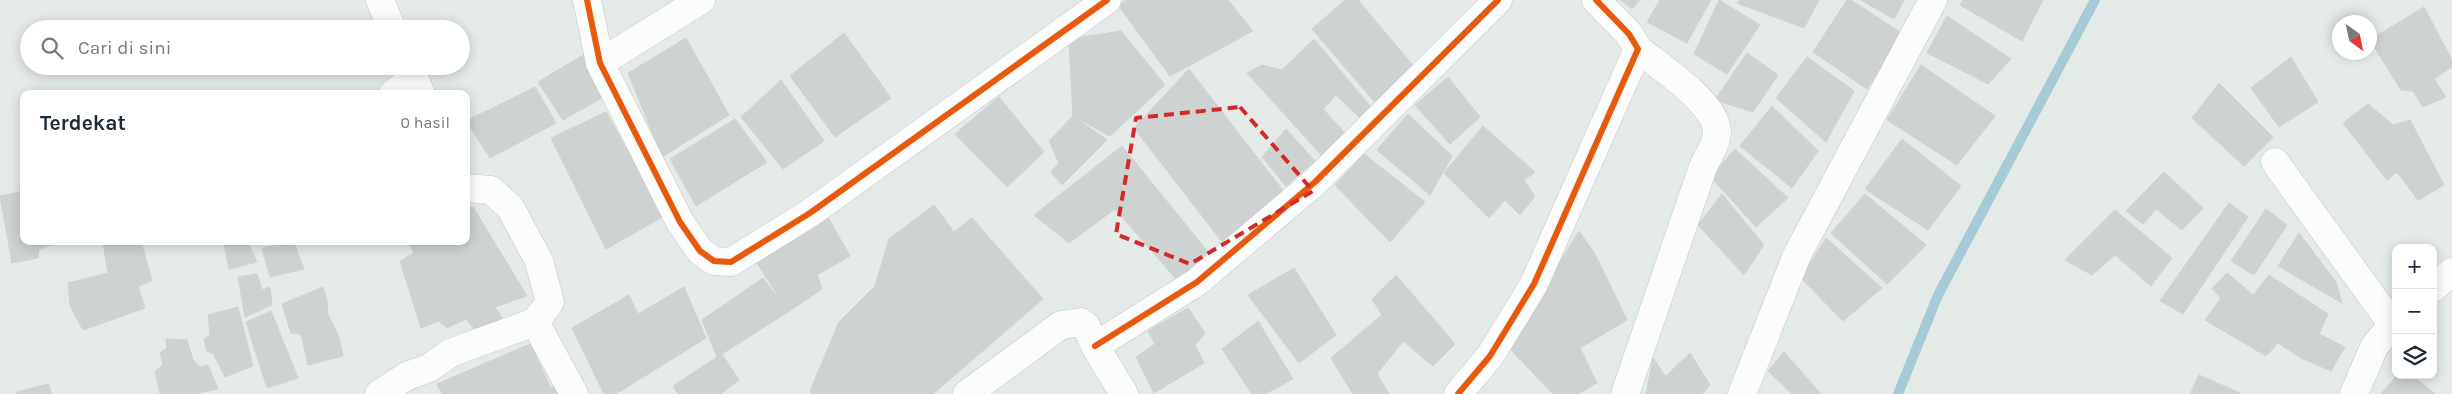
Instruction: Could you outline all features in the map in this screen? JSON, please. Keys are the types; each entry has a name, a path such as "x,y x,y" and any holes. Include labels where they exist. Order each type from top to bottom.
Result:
{"street":[{"path":"380,0 388,20"},
{"path":"587,0 600,63 680,222 700,251 714,262 731,262 810,213 1106,0"},
{"path":"600,63 701,0"},
{"path":"1095,346 1197,282 1315,182 1498,0"},
{"path":"1596,0 1629,34 1638,49 1695,96 1714,119 1717,133 1703,167 1625,394"},
{"path":"1742,394 1797,255 1933,0"},
{"path":"1458,394 1490,356 1534,284 1638,49"},
{"path":"2275,162 2392,319"},
{"path":"379,394 407,376 429,368 450,353 535,322 550,302 548,286 529,239 510,207 498,199 491,190 470,188"},
{"path":"2437,285 2452,272"},
{"path":"535,322 574,394"},
{"path":"968,394 1061,325 1081,322 1086,326 1095,346 1124,394"},
{"path":"2354,394 2374,347 2392,324"}],"highlighted area":[{"path":"1240,107 1313,191 1190,264 1116,234 1136,118"}],"building":[{"path":"1127,0 1228,0 1253,31 1170,76 1118,5"},
{"path":"1345,0 1358,0 1415,68 1378,106 1312,29"},
{"path":"1621,0 1640,0 1632,9"},
{"path":"1660,0 1711,0 1687,43 1647,22"},
{"path":"1719,0 1760,25 1727,74 1694,54"},
{"path":"1740,0 1819,0 1804,28 1737,3"},
{"path":"1847,0 1851,0 1903,34 1867,89 1813,52"},
{"path":"1861,0 1904,0 1894,19"},
{"path":"1963,0 2043,0 2022,41 1960,5"},
{"path":"2424,7 2452,60 2452,67 2434,79 2446,97 2423,107 2413,91 2401,90 2377,51 2377,36"},
{"path":"1947,16 2011,59 1988,84 1927,53"},
{"path":"1121,31 1165,85 1110,136 1073,116 1069,39"},
{"path":"844,33 891,98 835,137 790,76"},
{"path":"686,38 729,115 662,157 628,73"},
{"path":"1314,39 1370,106 1360,118 1336,95 1323,109 1345,133 1322,156 1247,73 1262,65 1282,70"},
{"path":"1747,53 1778,75 1753,112 1715,100"},
{"path":"583,55 607,95 563,120 538,82"},
{"path":"1807,57 1854,91 1826,142 1776,98"},
{"path":"2291,57 2318,102 2279,127 2251,88"},
{"path":"1921,65 1995,116 1957,165 1887,120"},
{"path":"1189,69 1284,192 1223,243 1134,128"},
{"path":"1448,77 1480,117 1450,144 1415,105"},
{"path":"781,80 824,141 783,169 741,117"},
{"path":"2219,83 2273,137 2244,166 2192,118"},
{"path":"535,87 556,123 490,158 470,127 470,119"},
{"path":"999,97 1044,152 1007,187 955,134"},
{"path":"2368,104 2393,125 2410,120 2444,185 2418,200 2397,172 2387,180 2343,123"},
{"path":"1772,106 1818,151 1792,188 1740,146"},
{"path":"606,112 664,216 606,249 551,138"},
{"path":"1408,114 1452,156 1430,195 1377,150"},
{"path":"1073,116 1107,140 1062,185 1051,172 1059,163 1049,141"},
{"path":"735,119 767,162 696,206 670,159"},
{"path":"1483,126 1535,172 1524,180 1535,196 1520,215 1505,200 1489,218 1444,173"},
{"path":"1286,129 1315,161 1286,186 1262,157"},
{"path":"1902,139 1961,186 1928,230 1865,189"},
{"path":"1122,146 1208,252 1177,280 1115,209 1069,243 1034,215"},
{"path":"1735,149 1788,198 1756,227 1711,177"},
{"path":"1364,154 1425,202 1390,242 1335,185"},
{"path":"2164,172 2203,208 2182,230 2156,209 2143,224 2126,211"},
{"path":"20,192 20,245 50,245 39,249 38,258 12,263 0,196"},
{"path":"1722,194 1764,245 1744,275 1698,225"},
{"path":"1865,194 1926,245 1887,284 1831,233"},
{"path":"2229,203 2248,217 2183,314 2160,301"},
{"path":"934,205 954,232 972,218 1043,299 933,394 812,394 810,391 839,322 875,286 889,239"},
{"path":"473,207 527,296 495,307 505,322 479,335 466,319 447,328 439,321 421,328 400,261 414,253 410,245 470,245 470,208"},
{"path":"2266,209 2287,225 2254,275 2231,261"},
{"path":"2115,210 2172,258 2151,286 2115,255 2092,275 2065,260"},
{"path":"825,212 850,256 817,275 822,289 788,312 752,255"},
{"path":"1579,231 1595,254 1627,320 1580,348 1597,383 1578,394 1553,394 1511,350 1546,284"},
{"path":"2299,233 2336,282 2342,303 2278,266"},
{"path":"1826,238 1882,288 1843,321 1801,278"},
{"path":"103,245 142,245 152,281 138,286 145,308 83,330 70,306 68,283 108,273"},
{"path":"224,245 249,245 257,262 229,269"},
{"path":"295,245 304,269 270,277 262,248"},
{"path":"1294,268 1336,335 1299,363 1248,295"},
{"path":"2227,273 2253,295 2269,275 2328,314 2319,334 2345,347 2331,371 2301,358 2278,343 2266,356 2205,320 2221,298 2212,288"},
{"path":"257,274 262,290 270,287 272,305 245,317 238,277"},
{"path":"1396,275 1455,344 1433,366 1403,341 1377,374 1389,394 1353,394 1331,358 1382,315 1372,299"},
{"path":"763,278 788,312 722,354 739,380 721,394 678,394 673,386 717,357 702,320"},
{"path":"323,287 328,304 327,312 339,337 343,356 308,365 301,334 291,333 282,304"},
{"path":"684,287 706,338 616,394 604,394 572,328 629,295 638,314"},
{"path":"238,307 253,366 225,377 213,353 207,351 204,339 210,335 208,315"},
{"path":"1188,308 1205,333 1195,345 1204,363 1154,393 1136,357 1155,344 1148,331"},
{"path":"271,311 298,378 267,388 246,322"},
{"path":"1258,321 1293,379 1265,394 1252,394 1222,349"},
{"path":"166,339 187,340 193,360 200,367 208,365 218,389 193,394 160,394 155,371 163,365 160,353 167,348"},
{"path":"530,344 551,388 559,386 564,394 442,394 437,384"},
{"path":"1784,352 1821,394 1792,394 1768,371"},
{"path":"1690,353 1710,385 1702,394 1679,394 1666,376"},
{"path":"1653,358 1678,394 1646,394"},
{"path":"2199,375 2240,393 2190,394"},
{"path":"2394,379 2417,379 2435,394 2381,394"},
{"path":"48,384 52,394 17,394 17,392"}],"waterway":[{"path":"1898,394 1938,295 2095,0"}],"cycle path":[{"path":"587,0 600,63 680,222 700,251 714,261 731,262 810,213 1107,0"},
{"path":"1095,346 1197,282 1315,182 1498,0"},
{"path":"1458,394 1490,356 1534,284 1638,49 1629,34 1596,0"}]}
